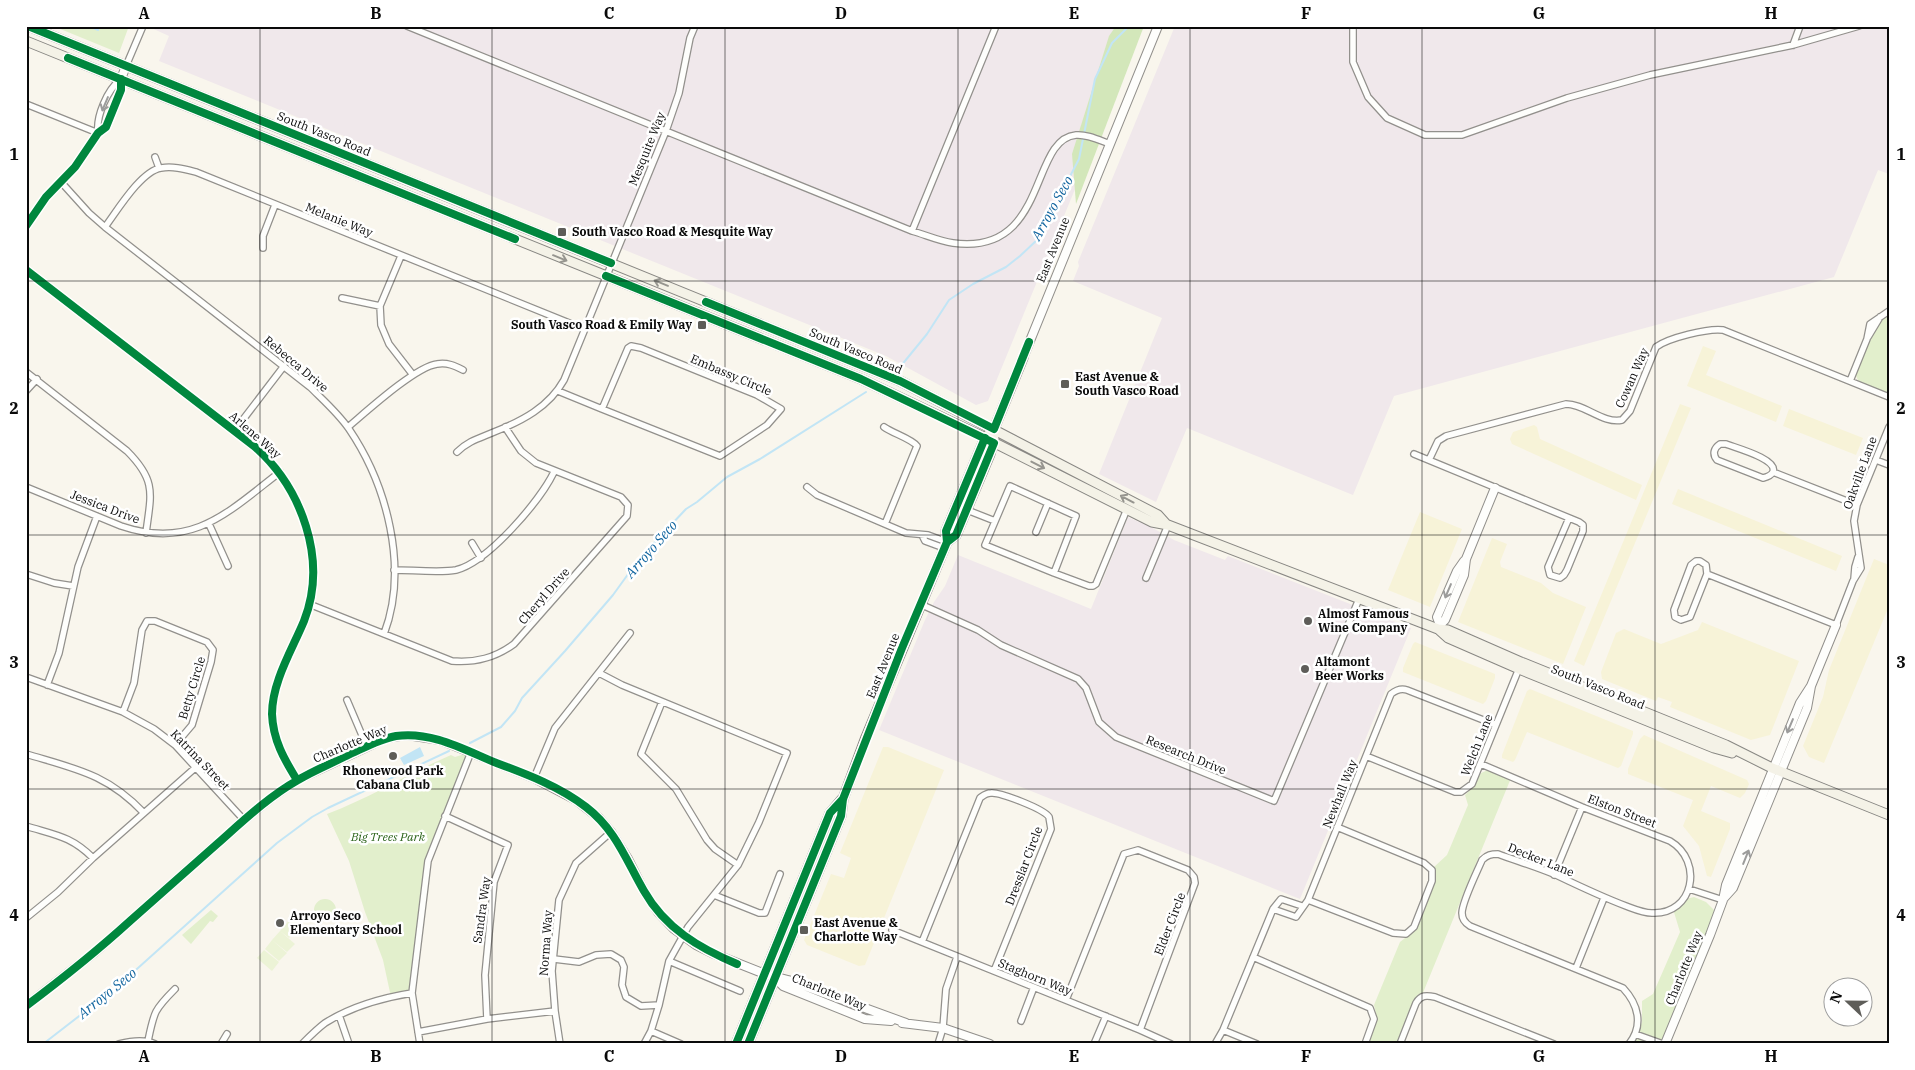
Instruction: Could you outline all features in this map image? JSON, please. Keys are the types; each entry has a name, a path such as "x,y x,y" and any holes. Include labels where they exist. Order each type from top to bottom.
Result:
{"main road":[{"name":"South Vasco Road","path":"28,26 900,381 1158,515 1168,525"},
{"name":"South Vasco Road","path":"26,41 861,379 985,438 1152,522 1168,525 1358,599 1448,630 1520,665 1726,745 1776,770 1889,815"},
{"name":"East Avenue","path":"748,1044 840,816 843,799 920,604 946,545 956,534 994,443 994,429 1022,358"},
{"name":"East Avenue","path":"946,545 946,531 985,438 994,429"},
{"name":"East Avenue","path":"736,1044 830,813 843,799"}],"street":[{"path":"26,226 46,197 82,159 98,133 106,127 121,90 121,79 143,26"},
{"name":"Mesquite Way","path":"558,391 666,131 679,93 690,38 695,26"},
{"path":"912,231 996,26"},
{"name":"East Avenue","path":"1022,358 1158,26"},
{"path":"1353,26 1352,62 1368,97 1387,118 1425,135 1462,135 1586,93 1650,75 1792,44 1859,26"},
{"path":"1792,44 1800,26"},
{"path":"410,27 912,231 952,243 968,244 991,240 1016,224 1025,213 1033,197 1052,150 1066,137 1082,135 1110,144"},
{"path":"98,133 97,123 113,86 121,79"},
{"path":"26,104 98,133"},
{"path":"105,227 143,178 159,168 155,157"},
{"name":"Melanie Way","path":"159,168 177,168 196,172 584,329"},
{"name":"Rebecca Drive","path":"61,182 89,213 105,227 284,366 330,406 348,427 368,462 384,501 390,528 394,570 388,622 384,634"},
{"path":"263,248 263,236 275,205"},
{"path":"401,256 380,306 381,325 389,344 413,375"},
{"name":"Arlene Way","path":"26,270 264,455 280,472 300,508 310,544 312,583 305,618 277,685 272,713 277,745 297,780"},
{"path":"342,298 380,306"},
{"path":"1850,381 1867,339 1870,324 1889,311"},
{"name":"Cowan Way","path":"1429,460 1438,442 1446,436 1566,404 1575,405 1614,420 1622,420 1629,415 1656,348 1664,342 1709,329 1722,330 1889,397"},
{"name":"Embassy Circle","path":"558,391 602,409 705,451 720,456 767,425 781,409 757,395 641,348 631,346 628,348 602,409"},
{"path":"348,427 413,375 436,364 451,364 463,370"},
{"path":"234,430 284,366"},
{"path":"26,372 127,451 146,473 150,486 146,533"},
{"path":"26,391 37,379"},
{"path":"457,452 465,444 505,427 537,410 558,391"},
{"name":"Oakville Lane","path":"1776,770 1800,703 1811,686 1853,581 1861,568 1854,522 1857,505 1889,426"},
{"name":"Cheryl Drive","path":"309,604 452,661 480,661 494,656 514,644 627,516 628,505 621,497 554,472 528,458 515,444 505,427"},
{"path":"884,427 912,441 917,446 885,524"},
{"path":"1720,444 1726,444 1768,461 1773,467 1773,472 1769,476 1762,478 1720,461 1714,457 1714,449 1720,444"},
{"path":"1414,454 1579,522 1583,525 1583,531 1567,570 1560,578 1550,575 1548,567 1569,518"},
{"path":"1876,460 1889,465"},
{"name":"Jessica Drive","path":"26,487 121,526 146,533 159,534 179,532 208,524 228,513 280,472"},
{"path":"394,570 454,570 470,565 495,546 542,492 554,472"},
{"path":"1773,472 1857,505"},
{"path":"1054,573 1076,516 1010,486 985,545 1054,573 1089,586 1096,584 1127,509"},
{"path":"807,487 817,495 906,533 922,536 928,534 946,545"},
{"path":"1439,627 1445,620 1464,575 1466,559 1495,488"},
{"path":"1036,532 1048,503"},
{"path":"967,510 995,521"},
{"path":"47,685 59,653 73,586 85,545 97,516"},
{"path":"208,524 228,566"},
{"path":"1146,578 1168,525"},
{"path":"472,543 481,558"},
{"path":"1696,561 1703,562 1707,568 1707,574 1690,617 1684,620 1678,619 1674,614 1674,610 1691,565 1696,561"},
{"path":"26,574 54,583 73,586"},
{"path":"1707,574 1836,625"},
{"name":"Research Drive","path":"920,604 978,630 1001,645 1078,678 1086,688 1099,722 1116,737 1274,801 1358,599"},
{"name":"Betty Circle","path":"123,712 134,683 142,630 147,621 156,621 206,642 213,650 196,715 186,734 175,745"},
{"path":"534,778 554,728 630,633"},
{"name":"Welch Lane","path":"1366,756 1455,792 1461,792 1472,784 1520,665"},
{"path":"599,673 622,685 786,753 759,822 738,865 688,926 669,961 659,1005 651,1031 644,1044"},
{"name":"Katrina Street","path":"26,677 123,712 154,729 175,745 244,820"},
{"name":"Newhall Way","path":"1302,906 1308,900 1391,694 1398,690 1407,690 1496,725"},
{"path":"347,700 367,746"},
{"path":"662,702 641,754 676,789 707,840 715,849 738,865"},
{"name":"Charlotte Way","path":"26,1006 96,952 271,798 297,780 367,746 386,738 407,735 428,737 468,751 534,778 576,800 599,818 612,832 638,881 663,917 684,936 712,953 775,978 783,986 865,1019 944,1028 990,1044"},
{"path":"420,1044 412,993 428,861 468,751"},
{"path":"26,754 98,777 130,798 144,814"},
{"name":"Elston Street","path":"1481,764 1677,845 1689,861 1692,880 1689,889"},
{"path":"26,918 58,892 93,858 195,768"},
{"name":"Charlotte Way","path":"1664,1044 1723,900 1726,885 1776,770"},
{"name":"Dresslar Circle","path":"922,942 980,798 988,793 997,793 1047,814 1051,822 1050,829 994,971"},
{"path":"1554,874 1582,806"},
{"name":"Sandra Way","path":"444,816 508,845 494,882 484,975 487,1019"},
{"path":"26,826 71,840 93,858"},
{"path":"1308,900 1393,933 1406,934 1414,927 1432,881 1432,870 1424,862 1337,827"},
{"name":"Norma Way","path":"560,1044 552,971 560,900 576,863 612,832"},
{"name":"Elder Circle","path":"1066,1000 1124,854 1138,850 1188,870 1196,883 1140,1030"},
{"name":"Decker Lane","path":"1635,1034 1638,1023 1635,1005 1623,988 1465,923 1462,914 1482,860 1486,856 1498,854 1554,874 1604,898 1640,911 1652,913 1664,912 1674,907 1689,889"},
{"path":"714,895 759,914 765,913 780,874"},
{"path":"1689,889 1723,900"},
{"path":"1576,968 1604,898"},
{"path":"1215,1044 1223,1030 1273,909 1281,899 1302,906 1296,917 1273,909"},
{"name":"Staghorn Way","path":"892,930 1171,1044"},
{"path":"554,959 579,962 596,955 610,954 621,960 624,967 622,985 626,997 641,1006 659,1005"},
{"path":"938,1044 944,1028 946,989 957,956"},
{"path":"1253,958 1370,1008 1374,1019 1365,1044"},
{"path":"669,961 740,991"},
{"path":"1021,1020 1034,987"},
{"path":"148,1041 152,1018 157,1006 175,989"},
{"path":"302,1044 323,1024 339,1015 379,998 412,993"},
{"path":"1400,1044 1416,1003 1423,996 1435,997 1554,1044"},
{"path":"418,1032 487,1019 555,1011"},
{"path":"339,1015 349,1044"},
{"path":"1094,1044 1106,1016"},
{"path":"1223,1030 1257,1044"},
{"path":"651,1031 681,1044"},
{"path":"220,1044 227,1034"},
{"path":"1629,1044 1635,1034 1664,1044"},
{"path":"119,1044 129,1041 148,1041 155,1044"}],"shaded area":[{"path":"147,26 1142,26 988,401 976,405 886,356 159,61 169,36"},
{"path":"1175,26 1889,26 1889,174 1878,170 1834,277 1394,396 1353,495 1187,428 1156,502 1099,474 1162,318 1073,281 1079,266 1078,262"},
{"path":"1703,346 1716,351 1706,375 1782,406 1776,422 1687,386"},
{"path":"1680,404 1691,408 1584,666 1574,661"},
{"path":"1789,409 1863,438 1856,455 1783,426"},
{"path":"1534,425 1537,427 1540,439 1642,485 1636,500 1512,444 1510,439 1513,432"},
{"path":"1678,489 1842,556 1836,571 1672,504"},
{"path":"1420,512 1462,529 1430,607 1388,590"},
{"path":"1128,517 1174,540 1225,560 1228,556 1411,628 1300,899 879,730 925,620 945,586 958,555 1091,609"},
{"path":"1492,538 1507,544 1500,562 1501,567 1541,583 1553,593 1586,607 1563,664 1458,622"},
{"path":"1874,559 1889,565 1889,606 1824,763 1809,757 1803,746 1823,697 1829,670"},
{"path":"1702,622 1799,661 1770,735 1751,740 1670,707 1672,702 1658,697 1656,701 1602,679 1601,672 1616,633 1624,629 1661,644 1698,630"},
{"path":"1415,642 1495,674 1486,701 1483,704 1403,672"},
{"path":"1530,689 1633,731 1621,766 1618,768 1527,732 1515,760 1513,762 1502,758 1527,691"},
{"path":"1644,735 1747,780 1749,784 1745,793 1740,798 1711,786 1701,811 1730,823 1730,829 1711,877 1707,876 1699,846 1683,826 1693,800 1628,774 1628,769 1640,739"},
{"path":"883,747 888,747 944,770 865,965 859,966 807,945 804,940 831,874 844,878 851,858 840,853"}],"green space":[{"path":"53,26 129,26 119,53"},
{"path":"1116,26 1144,26 1076,204 1072,154 1109,36"},
{"path":"1889,314 1889,395 1860,384 1855,374 1872,333 1882,319"},
{"name":"Big Trees Park","path":"471,752 428,861 412,993 391,997 383,960 349,861 327,814 359,801 451,755 455,757"},
{"path":"1488,770 1511,778 1402,1044 1367,1044 1377,1018 1374,1005 1400,942 1414,931 1436,879 1434,867 1447,855 1468,805 1465,795 1472,788 1481,773"},
{"path":"1694,897 1706,902 1714,910 1713,919 1662,1044 1633,1044 1642,1022 1642,1001 1653,994 1680,932 1673,909 1686,899"},
{"path":"321,899 329,899 336,906 336,914 329,921 321,921 314,914 314,906"},
{"path":"211,910 218,916 213,922 210,921 191,944 182,935"},
{"path":"293,916 302,923 289,938 280,931"},
{"path":"280,931 295,944 287,952 272,940"},
{"path":"272,940 287,953 279,961 265,949"},
{"path":"264,950 279,962 272,971 257,958"}],"water":[{"path":"420,747 424,756 404,765 400,758"}],"waterway":[{"path":"89,26 98,30"},
{"name":"Arroyo Seco","path":"896,372 927,334 949,300 973,284 1006,267 1037,240 1079,159 1095,79 1112,43 1129,26"},
{"name":"Arroyo Seco","path":"470,743 501,727 515,711 522,698 613,595 639,559 686,509 727,477 760,459 866,392"},
{"path":"43,1044 118,986 277,843 312,817 449,751"}],"cycle path":[{"path":"28,26 611,263"},
{"path":"68,58 515,239"},
{"path":"26,226 46,197 75,167 98,133 106,127 121,90 121,79"},
{"path":"26,270 254,446 271,463 285,482 297,504 306,526 311,550 313,574 311,598 304,621 279,678 275,690 272,714 277,741 297,780"},
{"path":"606,276 861,379 994,443 956,535 947,542"},
{"path":"706,302 900,381 994,429 1029,342"},
{"path":"748,1044 841,816 843,799 902,648 947,542 946,531 985,438"},
{"path":"26,1006 105,943 246,818 276,794 310,774 371,744 390,737 409,735 422,736 459,747 542,781 576,800 605,825 626,857 652,904 662,916 696,944 737,964"},
{"path":"736,1044 830,813 843,799"}],"place":[{"name":"South Vasco Road & Mesquite Way","path":"562,232"},
{"name":"South Vasco Road & Emily Way","path":"702,325"},
{"name":"East Avenue & South Vasco Road","path":"1065,384"},
{"name":"Almost Famous Wine Company","path":"1308,621"},
{"name":"Altamont Beer Works","path":"1305,669"},
{"name":"Rhonewood Park Cabana Club","path":"393,756"},
{"name":"Arroyo Seco Elementary School","path":"280,923"},
{"name":"East Avenue & Charlotte Way","path":"804,930"}]}
